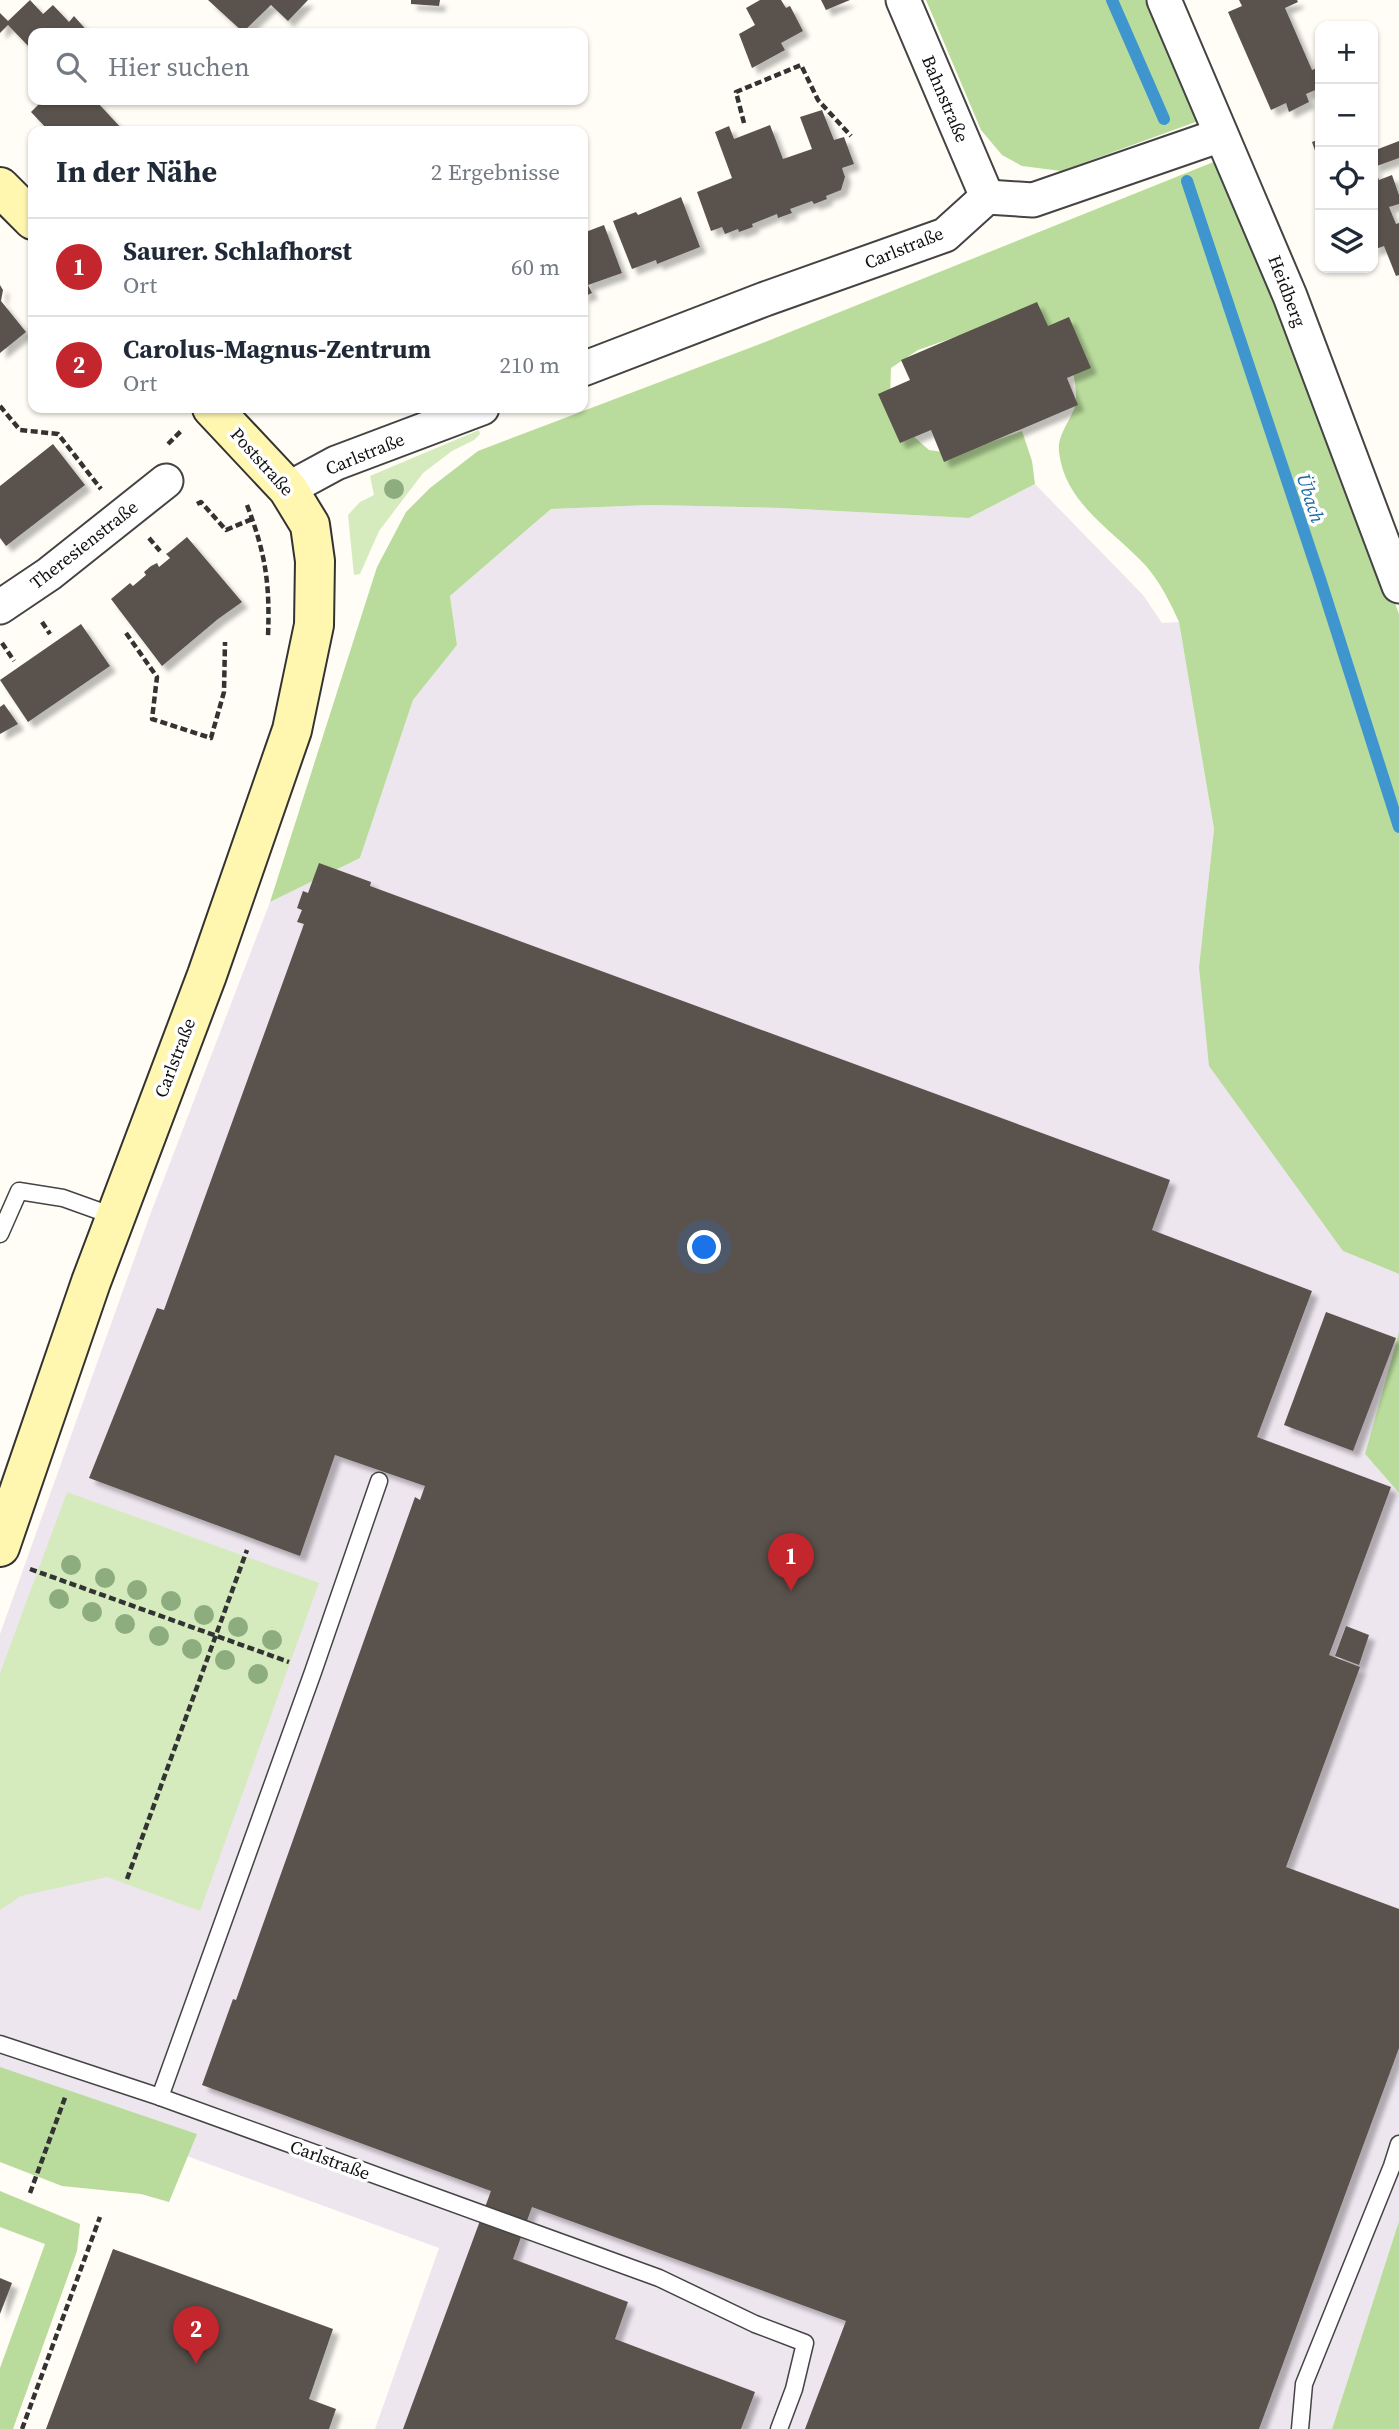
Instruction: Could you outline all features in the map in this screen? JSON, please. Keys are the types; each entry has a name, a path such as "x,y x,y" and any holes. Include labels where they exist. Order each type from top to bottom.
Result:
{"main road":[{"path":"0,187 28,215"},
{"name":"Poststraße","path":"217,413 289,489 310,525 316,561"},
{"name":"Carlstraße","path":"14,1558 91,1282 207,975 292,730 314,625 316,561"}],"street":[{"name":"Bahnstraße","path":"903,0 987,197"},
{"name":"Heidberg","path":"1164,0 1290,296 1399,586"},
{"path":"987,197 1033,200 1221,135"},
{"name":"Carlstraße","path":"588,367 765,299 945,235 987,197"},
{"name":"Carlstraße","path":"289,489 336,463 469,413"},
{"name":"Theresienstraße","path":"0,607 49,574 166,481"}],"lane":[{"path":"0,1234 19,1191 63,1198 116,1217"},
{"path":"159,2097 379,1481"},
{"name":"Carlstraße","path":"0,2044 159,2097 659,2278 755,2324 805,2343 794,2389 779,2429"},
{"path":"1300,2429 1304,2384 1399,2144"}],"path":[{"path":"744,122 736,92 801,65 818,100 850,136"},
{"path":"0,406 20,430 58,434 122,516"},
{"path":"166,481 190,508 201,502 226,530 252,519"},
{"path":"244,498 262,545 270,593 268,640"},
{"path":"126,633 157,677 152,719 211,738 224,692 225,642"},
{"path":"0,639 14,661"},
{"path":"127,1879 247,1550"},
{"path":"14,1558 313,1672"},
{"path":"30,2193 75,2068"},
{"path":"22,2429 100,2217"}],"shaded area":[{"path":"1035,484 1143,595 1162,623 1179,622 1214,829 1199,967 1343,1251 1399,1274 1399,1332 1365,1454 1399,1493 1399,2221 1332,2429 375,2429 439,2248 0,2088 0,1634 150,1215 270,902 360,858 413,700 457,645 450,596 551,509 651,505 781,508 969,518"}],"green space":[{"path":"926,0 1149,0 1201,120 1061,171 1022,166 1002,155 981,130"},
{"path":"1221,159 1312,379 1399,614 1399,1274 1343,1251 1209,1066 1199,967 1214,829 1179,622 1151,572 1092,515 1070,487 1063,470 1059,445 1076,402 1073,369 964,334 918,350 891,368 890,400 904,428 929,450 957,454 1022,431 1032,461 1035,484 969,518 781,508 651,505 551,509 450,596 457,645 413,700 360,858 270,902 377,567 406,512 430,488 478,451 578,413 588,413 588,409 760,344"},
{"path":"479,430 480,434 474,440 452,451 423,473 379,531 360,574 354,575 348,515 360,502 374,495 370,476"},
{"path":"1399,1332 1399,1493 1365,1454"},
{"path":"67,1492 319,1583 200,1911 107,1877 21,1896 0,1910 0,1673"},
{"path":"0,2067 197,2134 169,2202 141,2194 62,2186 0,2162"},
{"path":"0,2191 80,2224 77,2251 13,2429 0,2429 0,2368 45,2244 0,2227"},
{"path":"1399,2221 1399,2429 1332,2429"}],"building":[{"path":"30,0 43,14 53,5 69,22 74,16 85,28 28,28 28,46 8,25 0,33 0,13 8,21"},
{"path":"208,0 308,0 288,21 271,5 247,28 239,28"},
{"path":"411,0 440,0 439,6 411,4"},
{"path":"760,0 781,0 786,8 790,6 803,31 781,43 785,50 752,68 739,34 755,25 746,8"},
{"path":"821,0 850,0 826,10"},
{"path":"1239,0 1297,0 1298,2 1285,8 1312,70 1315,69 1315,90 1306,94 1309,102 1289,112 1286,103 1271,110 1228,12 1242,6"},
{"path":"38,105 100,105 119,126 44,126 31,112"},
{"path":"822,110 834,140 844,137 854,164 842,168 845,177 841,190 826,196 827,199 790,209 792,213 778,218 777,214 739,232 738,229 725,234 722,227 711,231 697,192 732,178 715,132 729,126 734,139 770,125 783,159 812,149 800,117"},
{"path":"1399,141 1399,158 1378,166 1378,149"},
{"path":"1392,175 1399,195 1399,204 1389,207 1396,224 1399,223 1399,275 1396,276 1384,246 1378,248 1378,177 1379,180"},
{"path":"681,197 700,247 657,264 656,260 632,269 613,221 636,212 638,215"},
{"path":"604,225 622,273 588,285 588,231"},
{"path":"0,285 3,290 1,301 26,332 0,353"},
{"path":"1037,302 1048,326 1069,317 1091,368 1067,378 1078,405 944,462 931,430 900,443 878,394 910,380 901,360"},
{"path":"53,444 85,485 6,546 0,538 0,486"},
{"path":"187,537 242,602 162,666 111,599 130,583 133,586 146,575 144,572 151,566 157,563 159,567 170,558 166,554"},
{"path":"81,624 110,666 28,722 0,680"},
{"path":"4,704 18,724 0,734 0,707"},
{"path":"319,863 371,882 370,886 1170,1180 1152,1230 1312,1291 1257,1437 1391,1487 1329,1655 1360,1667 1286,1867 1399,1909 1399,2048 1259,2429 805,2429 846,2321 532,2207 513,2259 628,2302 615,2339 755,2392 741,2429 403,2429 491,2191 202,2085 233,1999 236,2000 415,1497 420,1500 425,1486 335,1455 300,1556 89,1478 157,1308 164,1310 304,924 297,922 302,910 297,908 303,891 308,893"},
{"path":"1326,1312 1396,1338 1353,1451 1284,1425"},
{"path":"1346,1626 1369,1635 1359,1665 1335,1656"},
{"path":"113,2249 333,2329 309,2399 336,2409 329,2429 46,2429"},
{"path":"0,2278 12,2283 0,2314"}],"waterway":[{"name":"Übach","path":"1112,0 1164,119"},
{"name":"Übach","path":"1187,181 1320,579 1399,827"}],"place":[{"name":"Saurer. Schlafhorst","path":"791,1591"},
{"name":"Carolus-Magnus-Zentrum","path":"196,2364"}]}
